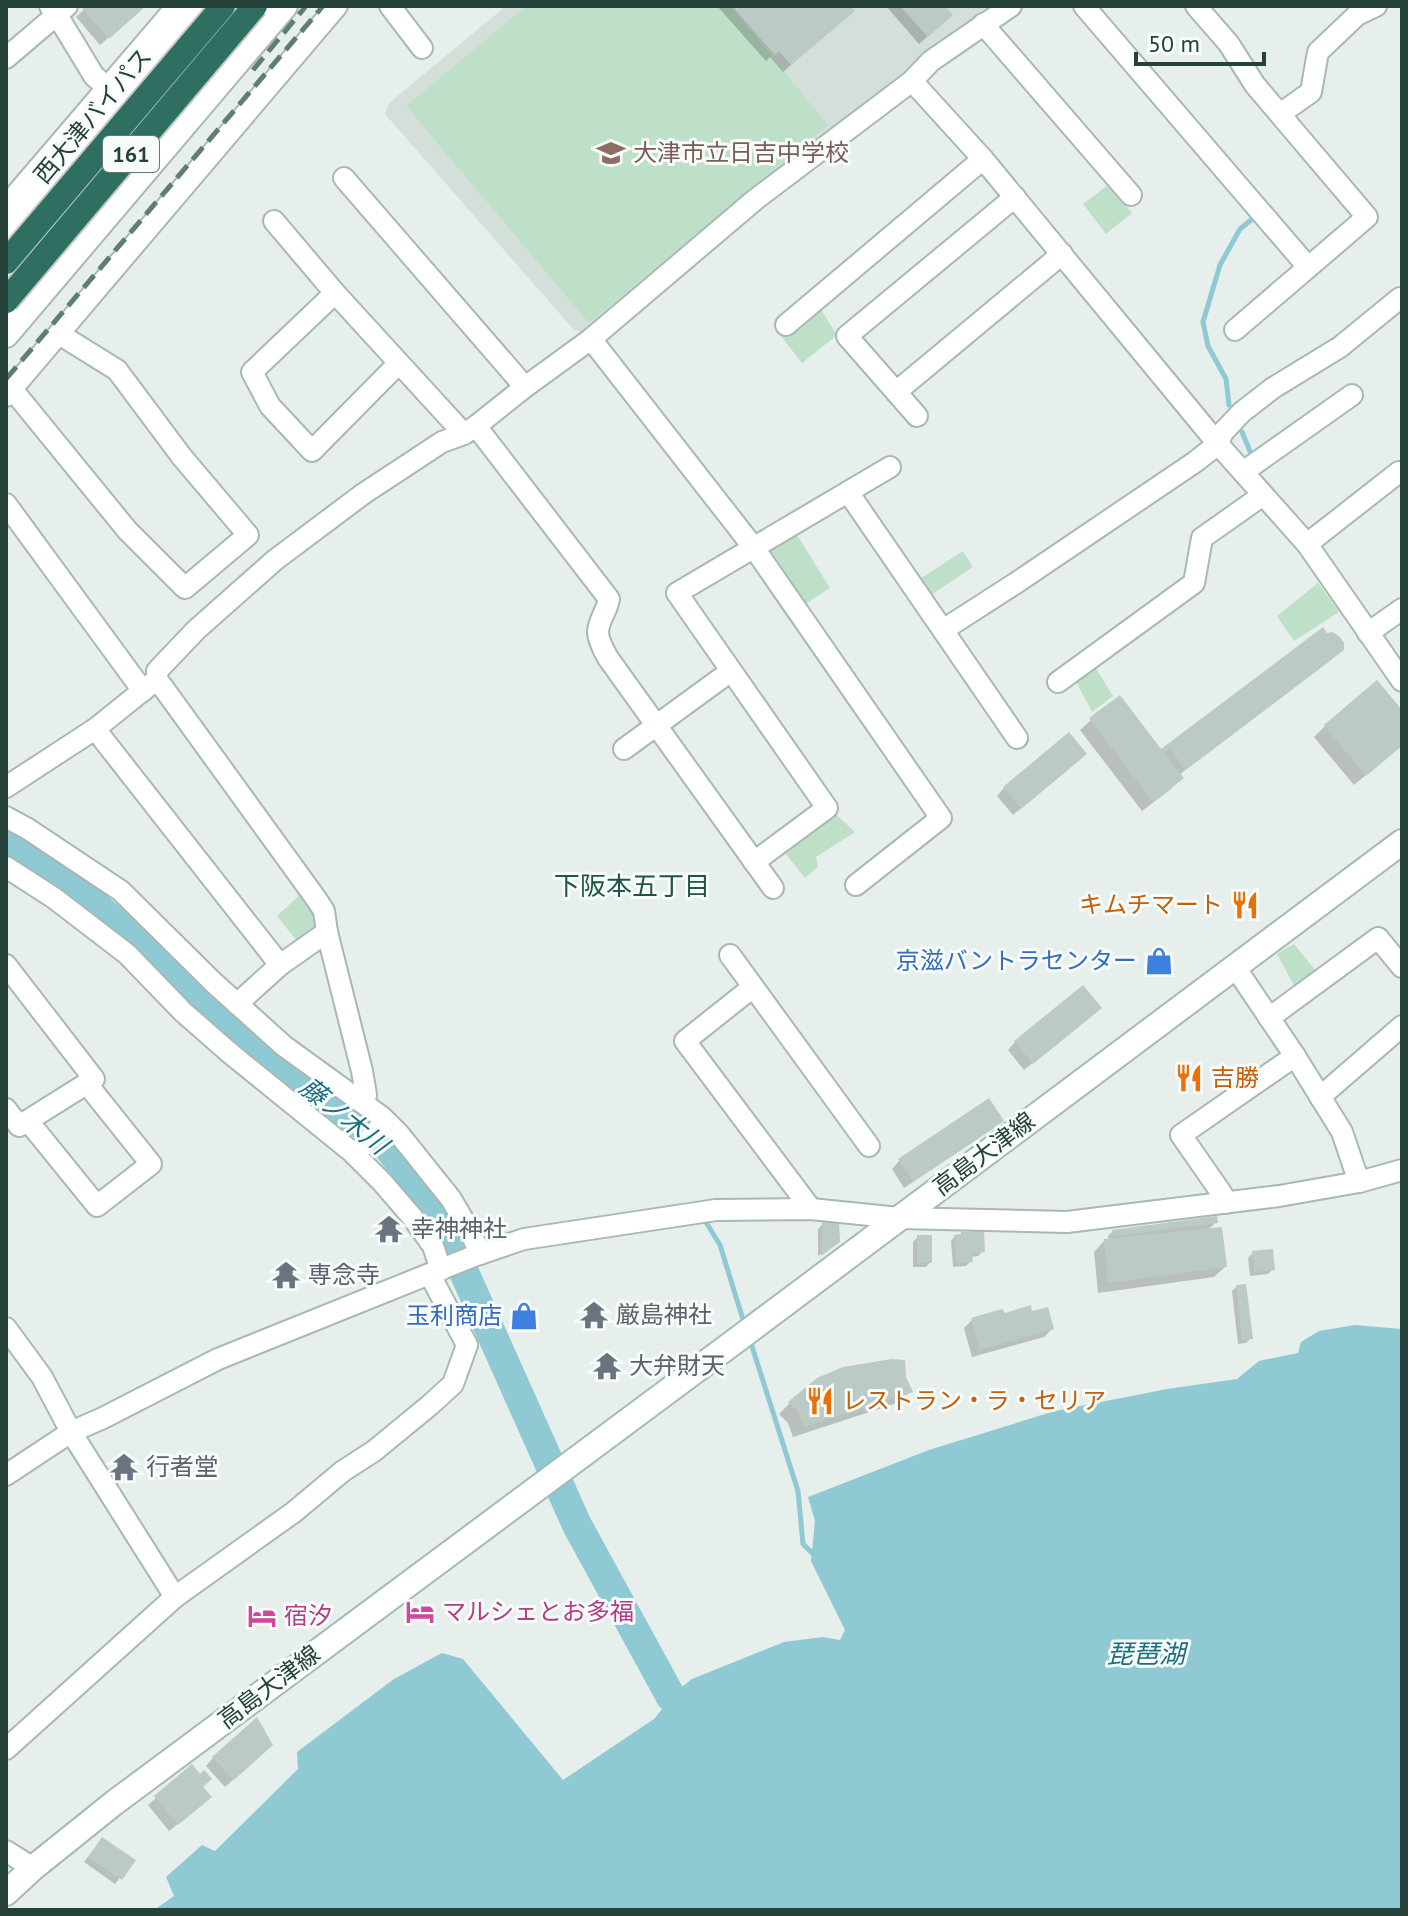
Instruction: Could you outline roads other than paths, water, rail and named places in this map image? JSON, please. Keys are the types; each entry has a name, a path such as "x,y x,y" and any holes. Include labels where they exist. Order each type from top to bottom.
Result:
{"highway":[{"name":"西大津バイパス","path":"6,262 223,6"},
{"name":"161","path":"6,301 255,6"}],"main road":[{"path":"6,236 100,100 152,40 197,6"},
{"path":"6,335 285,6"},
{"name":"高島大津線","path":"6,1893 114,1803 1402,842"}],"street":[{"path":"177,6 152,40 188,70 205,99"},
{"path":"248,535 185,588 127,530 9,393 337,6"},
{"path":"390,6 422,48"},
{"path":"6,787 95,729 150,685 157,671 196,630 275,560 376,485 442,442 470,430 591,339 756,199 912,81 931,61 1011,6"},
{"path":"1084,6 1308,267"},
{"path":"1196,6 1229,44 1255,85 1367,217 1235,330"},
{"path":"6,58 58,9 94,76 100,100 6,206"},
{"path":"1280,114 1311,92 1318,52 1363,9"},
{"path":"983,24 1131,195"},
{"path":"912,81 983,159 1218,444 1307,544 1402,681"},
{"path":"786,325 983,159"},
{"path":"344,178 525,387"},
{"path":"917,416 847,336 1015,197"},
{"path":"274,221 398,364 470,430 609,599 597,634 608,658 773,888"},
{"path":"896,392 1062,254"},
{"path":"335,293 252,372 270,406 312,451 398,364"},
{"path":"943,630 1195,462 1218,444 1223,432 1242,412 1273,388 1340,347 1400,298"},
{"path":"59,334 117,370 182,457 248,535 275,560"},
{"path":"591,339 754,548 941,818 856,885"},
{"path":"1243,472 1352,395"},
{"path":"754,862 827,808 677,593 890,467"},
{"path":"1307,544 1399,472"},
{"path":"848,492 1017,738"},
{"path":"1058,682 1194,583 1202,538 1263,495"},
{"path":"6,504 324,911 362,1071 366,1095 364,1104"},
{"path":"1368,633 1402,609"},
{"path":"624,749 731,671"},
{"path":"95,729 280,965"},
{"path":"6,817 121,891 284,1046 364,1104 399,1134 451,1199 471,1233 477,1255"},
{"path":"6,867 54,898 127,954 183,1012 355,1155 382,1182 433,1246 467,1345 453,1384 430,1405 294,1512 175,1597 6,1749"},
{"path":"237,1004 280,965 327,932"},
{"path":"1269,1018 1378,938 1402,967"},
{"path":"730,955 867,1135"},
{"path":"6,965 94,1079 19,1126 6,1109"},
{"path":"1235,967 1342,1132 1359,1182"},
{"path":"753,987 685,1041 811,1209"},
{"path":"1320,1097 1402,1026"},
{"path":"1225,1203 1181,1135 1295,1056"},
{"path":"28,1121 97,1206 151,1164 87,1084"},
{"path":"355,1155 385,1121"},
{"path":"6,1475 71,1432 218,1359 524,1239 716,1210 811,1209 899,1218 1067,1222 1279,1196 1359,1182 1402,1170"},
{"path":"6,1328 42,1377 71,1432 175,1597"},
{"path":"6,1851 33,1868"}],"water":[{"name":"琵琶湖","path":"1355,1325 1402,1329 1402,1910 154,1910 174,1896 166,1877 202,1845 215,1851 298,1769 297,1752 394,1679 442,1653 463,1659 563,1780 654,1719 679,1689 692,1679 784,1642 823,1637 840,1640 845,1630 811,1561 815,1521 808,1497 929,1450 1055,1411 1237,1379 1259,1361 1298,1353 1301,1342 1319,1331"}],"waterway":[{"path":"1229,405 1226,379 1208,346 1203,322 1220,265 1240,229 1251,220"},
{"path":"1242,432 1252,456"},
{"name":"藤ノ木川","path":"6,844 62,877 311,1090 380,1137 446,1221 463,1270 577,1525 671,1697 701,1726"},
{"path":"704,1219 720,1245 745,1326"},
{"path":"750,1340 798,1491 803,1544 812,1553"}],"railway":[{"path":"253,70 306,6"},
{"path":"6,379 323,6"}],"place":[{"name":"大津市立日吉中学校","path":"611,153"},
{"name":"キムチマート","path":"1245,905"},
{"name":"京滋バントラセンター","path":"1159,961"},
{"name":"吉勝","path":"1189,1078"},
{"name":"幸神神社","path":"389,1229"},
{"name":"専念寺","path":"286,1275"},
{"name":"厳島神社","path":"594,1315"},
{"name":"玉利商店","path":"524,1316"},
{"name":"大弁財天","path":"607,1366"},
{"name":"レストラン・ラ・セリア","path":"820,1401"},
{"name":"行者堂","path":"124,1467"},
{"name":"マルシェとお多福","path":"420,1612"},
{"name":"宿汐","path":"262,1616"}],"district":[{"name":"下阪本五丁目","path":"632,886"}]}
